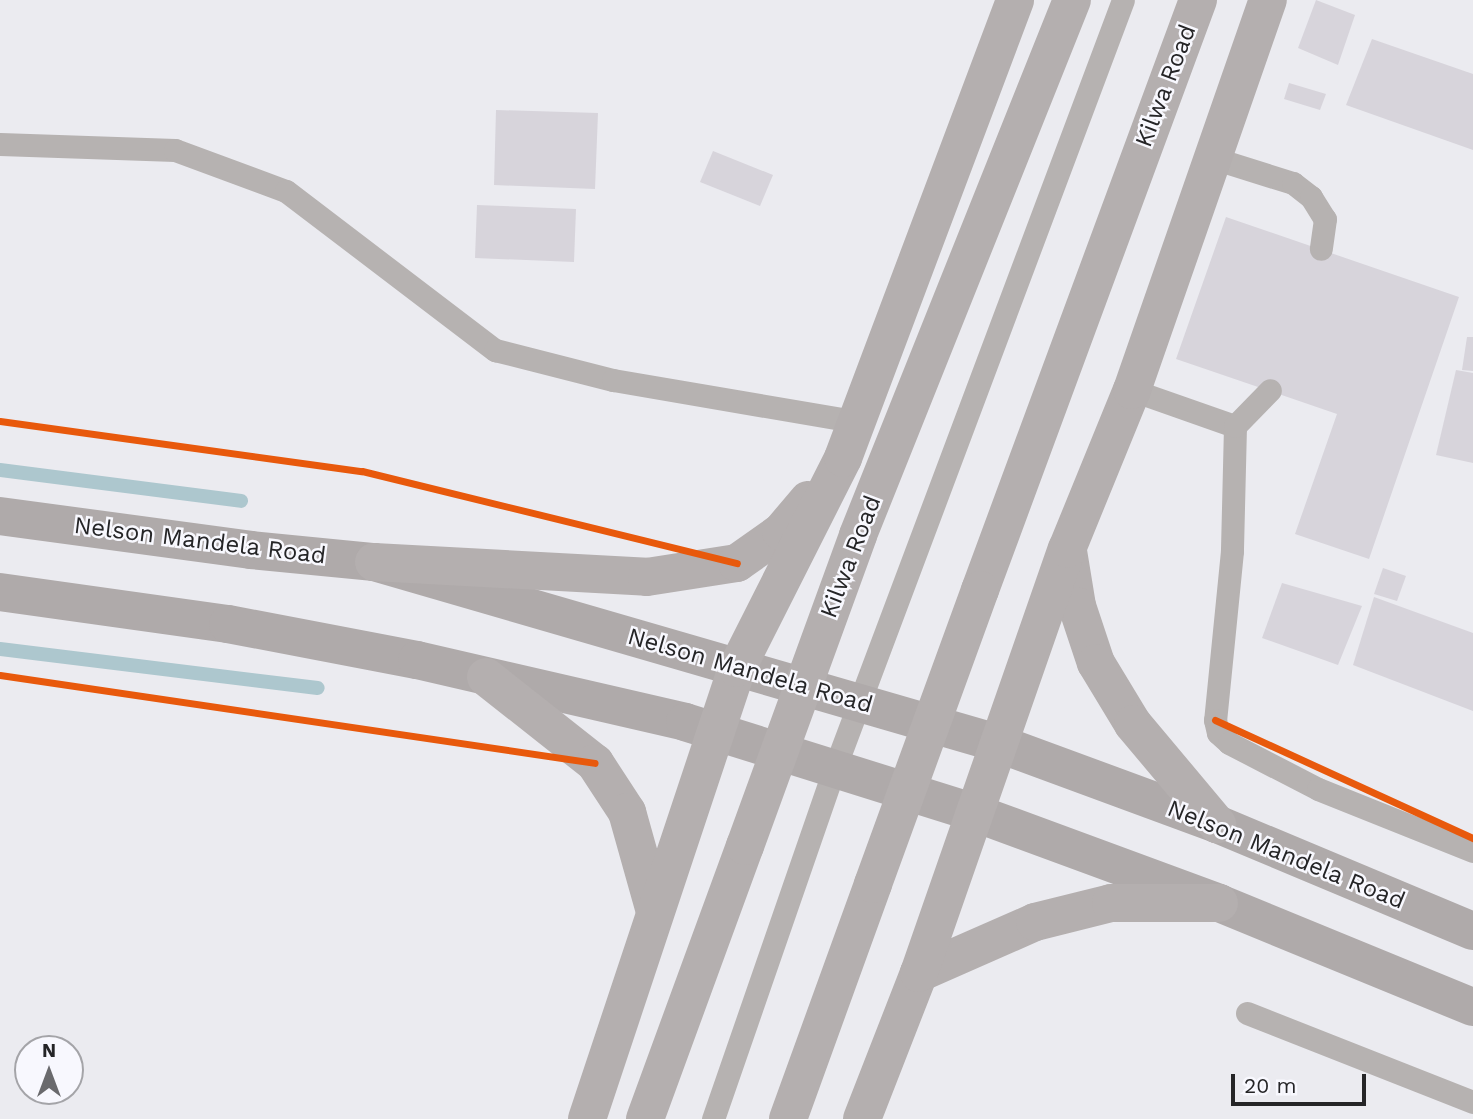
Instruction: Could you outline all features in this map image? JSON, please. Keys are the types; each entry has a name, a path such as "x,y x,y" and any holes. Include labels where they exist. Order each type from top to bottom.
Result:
{"highway":[{"path":"587,1119 654,908 737,668 843,458 858,422 1015,0"},
{"name":"Kilwa Road","path":"645,1119 858,536 1072,0"},
{"name":"Kilwa Road","path":"788,1119 1198,0"},
{"path":"862,1119 919,973 997,743 1067,549 1132,390 1268,0"},
{"path":"374,562 592,577 647,577 737,563 780,532 843,458"},
{"path":"1067,549 1077,606 1097,663 1133,724 1217,824"},
{"path":"486,677 595,763 628,812 654,908"},
{"path":"919,973 1035,922 1111,903 1219,903"}],"main road":[{"name":"Nelson Mandela Road","path":"0,516 251,550 374,562 997,743 1217,824 1473,931"},
{"path":"0,592 228,624 486,677 685,722 716,734 975,813 1219,903 1473,1007"}],"lane":[{"path":"713,1119 834,770 1123,0"},
{"path":"0,144 175,150 286,191 495,350 613,380 858,422"},
{"path":"1213,158 1293,183 1311,197 1325,219 1321,249"},
{"path":"1132,390 1235,426"},
{"path":"1270,390 1235,426 1232,551 1215,720 1218,733 1229,743 1318,789 1473,851"},
{"path":"1247,1013 1473,1102"}],"building":[{"path":"1316,0 1355,15 1338,65 1298,48"},
{"path":"1372,39 1473,74 1473,150 1346,105"},
{"path":"1289,83 1326,94 1320,110 1284,99"},
{"path":"496,110 598,113 595,189 494,185"},
{"path":"713,151 773,175 760,206 700,182"},
{"path":"477,205 576,209 574,262 475,258"},
{"path":"1226,217 1459,297 1369,559 1295,534 1337,414 1176,359"},
{"path":"1467,337 1473,337 1473,371 1462,370"},
{"path":"1456,370 1473,373 1473,463 1436,455"},
{"path":"1383,568 1406,576 1397,601 1374,594"},
{"path":"1282,583 1362,606 1338,665 1262,638"},
{"path":"1374,597 1473,633 1473,711 1353,665"}],"waterway":[{"path":"0,470 241,501"},
{"path":"0,649 318,688"}],"cycle path":[{"path":"0,421 362,471 737,563"},
{"path":"0,675 595,763"},
{"path":"1215,720 1473,838"}]}
